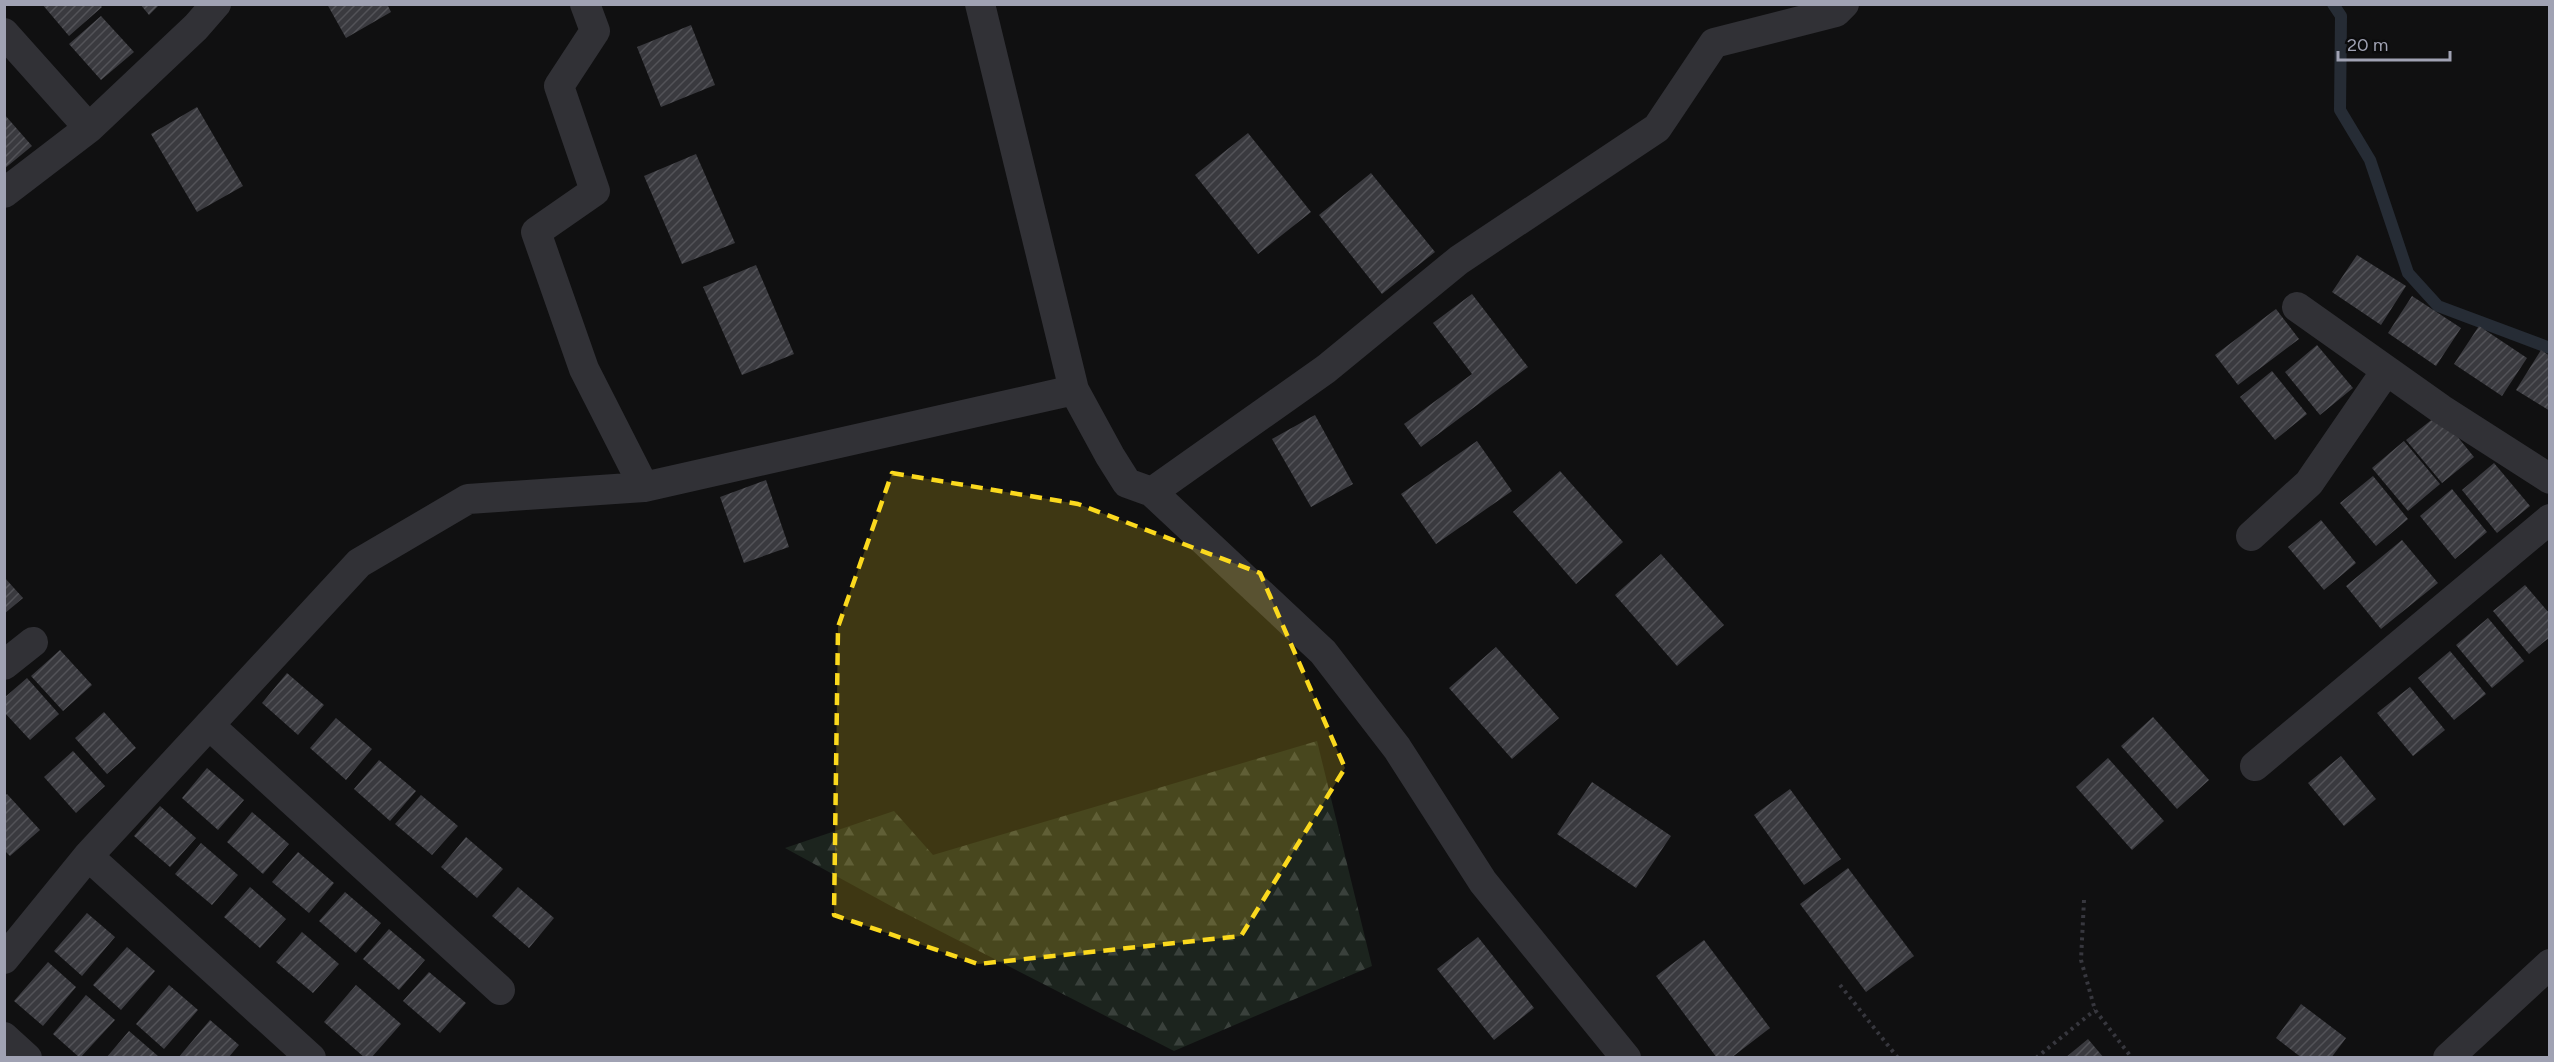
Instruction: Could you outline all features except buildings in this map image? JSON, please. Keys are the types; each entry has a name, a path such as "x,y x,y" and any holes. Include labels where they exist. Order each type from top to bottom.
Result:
{"street":[{"path":"4,193 89,128 196,27 216,4"},
{"path":"585,4 595,31 559,86 595,191 536,231 584,369 644,487"},
{"path":"980,4 1074,390 1110,456 1127,483 1152,492 1323,652 1397,748 1483,882 1626,1058"},
{"path":"1152,492 1326,369 1459,260 1657,128 1714,43 1836,12 1844,4"},
{"path":"4,33 89,128"},
{"path":"2297,307 2441,409 2550,479"},
{"path":"2251,536 2309,483 2386,371"},
{"path":"4,959 88,856 359,562 468,499 644,487 1074,390"},
{"path":"2255,766 2550,519"},
{"path":"4,665 33,642"},
{"path":"208,725 500,990"},
{"path":"88,856 311,1058"},
{"path":"2448,1058 2550,964"},
{"path":"4,1037 27,1058"}],"path":[{"path":"2084,900 2080,960 2095,1010 2132,1058"},
{"path":"1840,985 1898,1058"},
{"path":"2036,1058 2095,1010"}],"highlighted area":[{"path":"892,473 1078,504 1260,573 1345,768 1241,936 978,964 834,915 838,627"}],"green space":[{"path":"1317,741 1372,966 1174,1051 891,906 785,848 894,811 933,855"}],"waterway":[{"path":"2333,4 2341,16 2340,110 2370,160 2408,273 2438,306 2550,348"}]}
